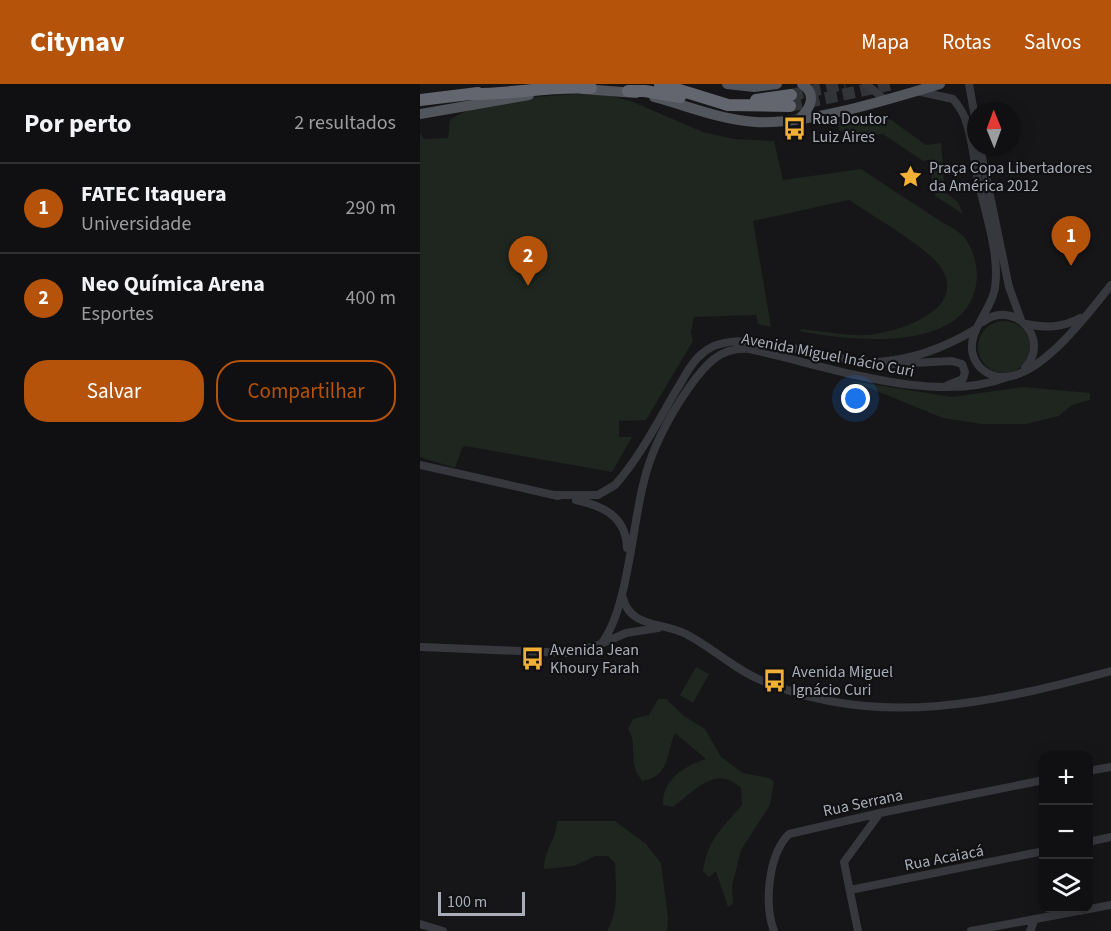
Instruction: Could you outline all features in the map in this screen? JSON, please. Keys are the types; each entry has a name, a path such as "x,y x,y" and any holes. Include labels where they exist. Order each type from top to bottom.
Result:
{"highway":[{"path":"420,93 486,84"},
{"path":"420,102 517,84"},
{"path":"660,84 717,103"},
{"path":"628,91 645,91 747,107 790,100 741,99 681,84"},
{"path":"470,94 497,95 563,87 591,88"}],"main road":[{"path":"727,84 777,84"},
{"path":"800,119 810,108 812,99 808,89 802,84"},
{"path":"420,114 532,95 591,88 628,91 735,120 776,122 800,119 939,84"}],"street":[{"path":"866,84 884,99"},
{"path":"969,84 972,102"},
{"path":"916,91 941,94 953,99 966,121 996,272 993,297 971,346 976,363 990,374 1007,377"},
{"path":"982,156 1009,287 1035,343 1029,363 1022,371"},
{"name":"Avenida Miguel Inácio Curi","path":"622,591 652,454 688,389 713,358 728,351 748,349 920,387 976,387 1022,371 1051,354 1111,285"},
{"path":"978,327 994,316 1003,314 1024,322"},
{"name":"Avenida Miguel Inácio Curi","path":"1024,322 1059,327 1087,314"},
{"name":"Avenida Miguel Inácio Curi","path":"556,495 598,495 615,485 689,369 711,346 742,339 834,359 877,362 935,351 959,340 978,327"},
{"path":"877,362 906,364 952,361 964,368 965,376 958,382 920,387"},
{"path":"420,465 596,505 613,514 626,534 628,558"},
{"path":"622,591 624,604 632,615 640,620 668,628 699,641 760,680 808,696 843,703 925,708 969,704 1030,693 1111,671"},
{"path":"601,644 617,617 622,591"},
{"path":"420,647 569,653 637,630 668,628"},
{"path":"1093,770 1111,767"},
{"name":"Rua Serrana","path":"774,931 770,900 774,863 783,840 797,831 1039,781"},
{"path":"858,931 845,858 880,813"},
{"path":"1093,841 1111,837"},
{"name":"Rua Acaiacá","path":"849,890 1039,852"},
{"path":"1093,907 1111,905"},
{"path":"970,931 1060,913"},
{"path":"1030,931 1035,919"},
{"path":"420,924 442,931"}],"shaded area":[{"path":"578,94 608,95 633,102 703,132 734,139 774,141 783,180 861,169 955,230 968,242 977,273 976,285 967,307 951,323 928,333 902,338 846,338 800,331 801,329 866,335 911,324 939,306 946,294 947,281 932,257 849,200 753,221 771,327 758,324 756,315 694,317 691,332 693,341 646,420 619,421 619,437 632,437 612,472 465,446 462,448 455,468 420,457 420,133 424,139 448,138 450,120 461,113 511,100"},
{"path":"887,117 926,145 941,143 945,192 958,202 963,214 935,196 929,160 923,161 883,134 861,137 839,130 838,121"},
{"path":"1004,321 1018,325 1026,333 1030,347 1026,361 1018,369 1004,373 990,369 982,361 978,347 982,333 990,325"},
{"path":"852,381 952,397 1023,387 1090,393 1090,400 1072,405 1059,416 1026,424 982,424 943,418"},
{"path":"696,667 709,674 693,703 680,695"},
{"path":"658,699 666,699 684,716 705,729 721,757 743,773 769,778 774,782 770,805 741,850 732,886 733,904 728,907 716,871 709,877 703,871 712,842 742,805 741,788 732,781 714,779 697,788 673,807 663,805 666,788 676,775 690,765 706,759 675,733 666,763 658,775 642,781 633,759 633,741 628,729 633,719 649,715"},
{"path":"557,821 615,821 646,844 661,863 668,918 667,931 607,931 615,907 616,889 615,863 608,856 595,856 574,866 544,869"}],"tunnel":[{"path":"791,95 845,84"},
{"path":"790,106 893,84"}],"place":[{"name":"Rua Doutor Luiz Aires","path":"794,128"},
{"name":"Praça Copa Libertadores da América 2012","path":"911,177"},
{"name":"FATEC Itaquera","path":"1071,266"},
{"name":"Neo Química Arena","path":"528,286"},
{"name":"Avenida Jean Khoury Farah","path":"532,659"},
{"name":"Avenida Miguel Ignácio Curi","path":"774,681"}]}
